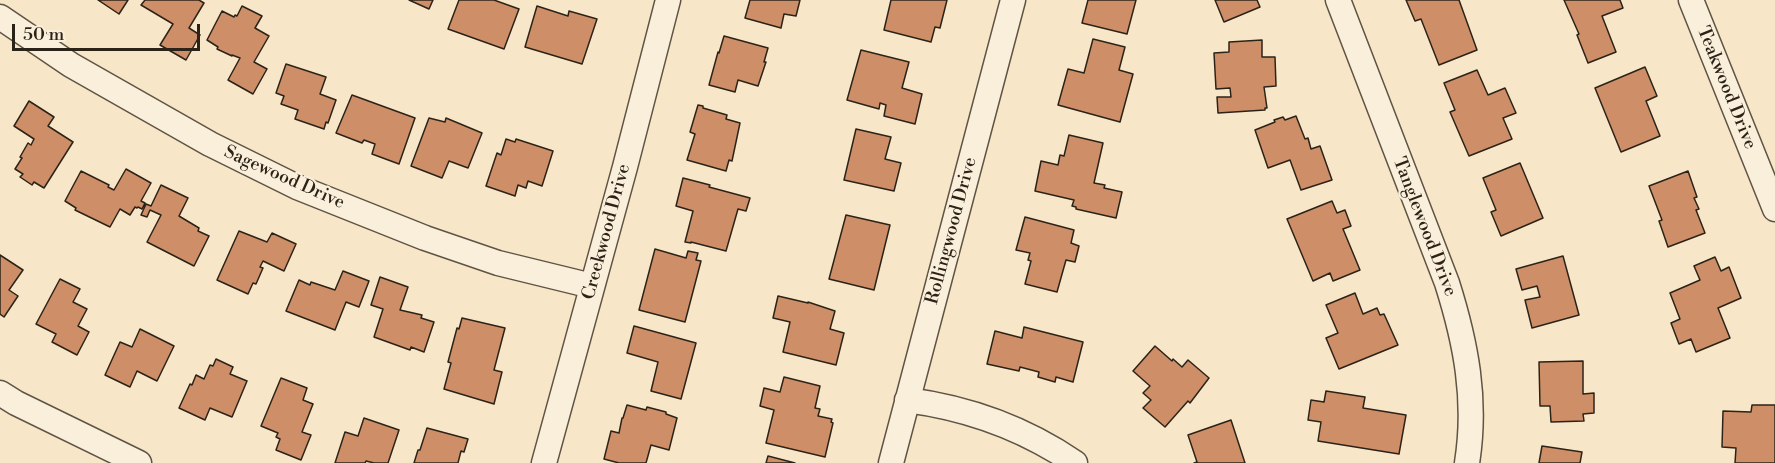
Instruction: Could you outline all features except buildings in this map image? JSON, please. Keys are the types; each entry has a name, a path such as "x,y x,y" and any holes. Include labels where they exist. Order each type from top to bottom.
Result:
{"street":[{"name":"Creekwood Drive","path":"544,463 668,0"},
{"name":"Rollingwood Drive","path":"891,463 1013,0"},
{"name":"Tanglewood Drive","path":"1338,0 1447,283 1459,320 1468,365 1471,404 1467,463"},
{"name":"Teakwood Drive","path":"1691,0 1775,209"},
{"name":"Sagewood Drive","path":"0,17 71,64 210,144 297,187 425,238 488,259 592,286"},
{"path":"0,393 140,463"},
{"path":"907,400 932,403 1007,425 1051,447 1075,463"}]}
